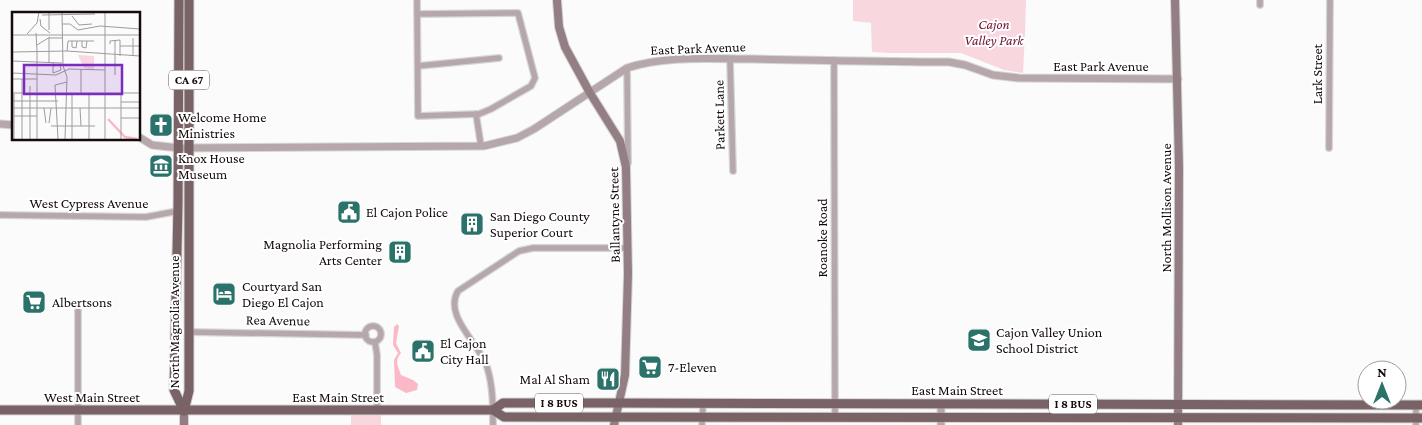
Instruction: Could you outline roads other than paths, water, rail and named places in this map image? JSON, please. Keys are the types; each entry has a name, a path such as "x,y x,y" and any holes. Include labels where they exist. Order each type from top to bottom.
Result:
{"main road":[{"name":"North Magnolia Avenue","path":"179,0 189,332 189,390 184,411"},
{"name":"North Magnolia Avenue","path":"184,411 174,390 176,255 184,148 189,0"},
{"name":"Ballantyne Street","path":"557,0 559,27 565,47 590,94 620,141 628,182 625,375 616,420"},
{"name":"North Mollison Avenue","path":"1175,0 1178,79 1178,421"},
{"path":"176,255 188,256"},
{"path":"176,316 180,328 189,332"},
{"name":"East Main Street","path":"184,411 493,410 503,404 620,403 1419,406"},
{"path":"1018,404 1018,417"},
{"name":"West Main Street","path":"0,410 184,411"},
{"name":"East Main Street","path":"493,410 504,417 702,421 835,416 941,421 1018,417 1178,421 1418,420"},
{"path":"184,411 184,425"}],"street":[{"path":"416,0 418,116 476,114 491,109 531,86 535,78 518,12 417,14"},
{"name":"Lark Street","path":"1329,148 1330,0"},
{"path":"418,66 499,58"},
{"name":"Parkett Lane","path":"730,59 733,171"},
{"name":"East Park Avenue","path":"140,139 152,145 184,148 481,146 517,138 590,94 627,68 658,60 949,62 965,65 993,75 1019,78 1178,79"},
{"name":"Roanoke Road","path":"834,60 835,416"},
{"path":"627,68 628,182"},
{"path":"476,114 481,146"},
{"name":"West Cypress Avenue","path":"0,215 146,217 178,211"},
{"path":"493,425 493,395 486,366 459,321 454,309 454,297 458,291 519,251 533,248 628,248"},
{"path":"78,311 78,425"},
{"path":"374,326 379,328 381,335 379,340 375,342 368,339 366,334 370,327 374,326"},
{"name":"Rea Avenue","path":"189,332 366,334"},
{"path":"375,342 377,355 377,410"},
{"path":"702,421 703,404"},
{"path":"941,404 941,421"},
{"path":"1418,420 1419,406"}],"place":[{"name":"Welcome Home Ministries","path":"161,125"},
{"name":"Knox House Museum","path":"161,166"},
{"name":"El Cajon Police","path":"349,212"},
{"name":"San Diego County Superior Court","path":"472,224"},
{"name":"Magnolia Performing Arts Center","path":"400,252"},
{"name":"Courtyard San Diego El Cajon","path":"224,294"},
{"name":"Albertsons","path":"34,302"},
{"name":"Cajon Valley Union School District","path":"979,340"},
{"name":"El Cajon City Hall","path":"423,351"},
{"name":"7-Eleven","path":"650,367"},
{"name":"Mal Al Sham","path":"608,379"}],"park label":[{"name":"Cajon Valley Park","path":"994,32"}]}
